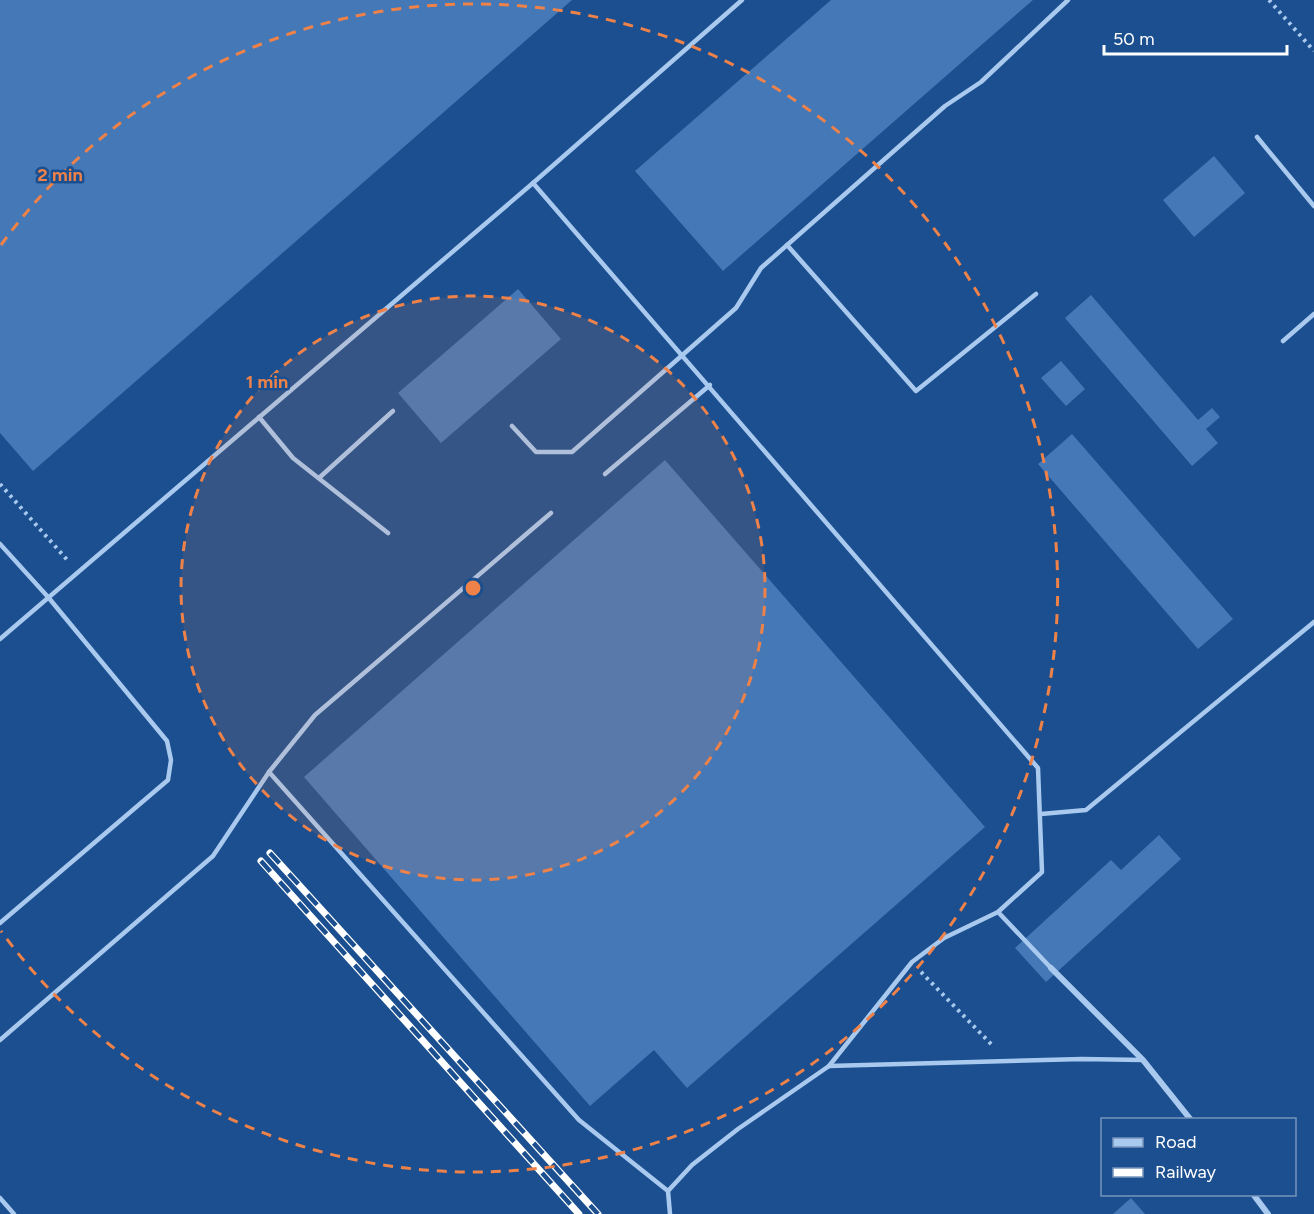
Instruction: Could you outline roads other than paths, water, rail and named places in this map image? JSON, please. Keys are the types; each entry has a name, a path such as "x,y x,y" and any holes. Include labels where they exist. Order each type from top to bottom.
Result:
{"street":[{"path":"1051,968 1143,1060 1190,1118"},
{"path":"1254,1196 1268,1214"}],"lane":[{"path":"0,639 533,183 742,0"},
{"path":"512,426 536,452 572,452 736,308 761,268 945,106 981,82 1068,0"},
{"path":"1257,137 1314,206"},
{"path":"533,183 710,385 1038,768 1042,872 998,912 944,938 912,962 829,1066 738,1129 692,1165 668,1191"},
{"path":"787,245 916,391 1036,294"},
{"path":"1282,341 1314,314"},
{"path":"605,474 710,385"},
{"path":"319,478 393,411"},
{"path":"259,417 293,458 388,532"},
{"path":"0,1040 213,856 269,772 315,715 551,513"},
{"path":"0,544 48,597 167,741 171,759 168,780 0,923"},
{"path":"1041,814 1086,810 1314,622"},
{"path":"269,772 579,1120 668,1191 670,1214"},
{"path":"998,912 1051,968"},
{"path":"829,1066 1082,1059 1143,1060"},
{"path":"0,1198 14,1214"}],"railway":[{"path":"270,853 598,1214"},
{"path":"261,861 579,1214"}]}
